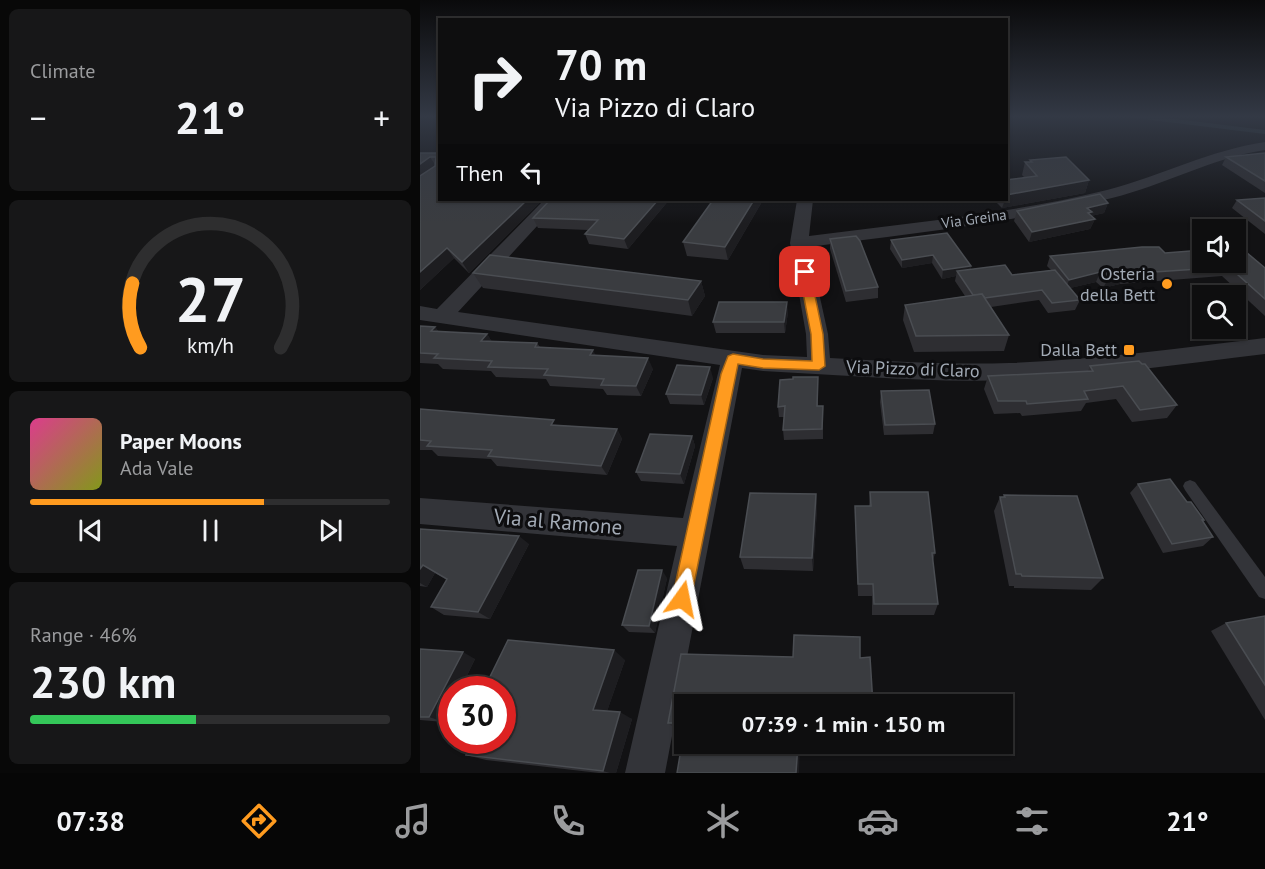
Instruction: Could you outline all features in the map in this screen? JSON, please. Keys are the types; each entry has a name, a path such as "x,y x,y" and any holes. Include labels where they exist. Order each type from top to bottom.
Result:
{"street":[{"name":"Via Greina","path":"799,243 1035,211 1121,191 1233,152"},
{"path":"431,315 552,201"},
{"path":"805,201 799,243 817,334 819,366"},
{"name":"Via Pizzo di Claro","path":"431,315 763,363 819,366 986,371 1069,367 1265,346"},
{"path":"645,773 733,359"},
{"name":"Via al Ramone","path":"420,511 695,533"}],"lane":[{"path":"1190,486 1265,591"}],"building":[{"path":"420,153 438,153 438,201 526,201 462,262 447,248 420,272 420,176 435,166 436,157 430,157 420,164"},
{"path":"1265,153 1265,181 1226,157"},
{"path":"1066,157 1089,180 1008,195 1008,180 1037,176 1025,162 1032,162 1030,160"},
{"path":"1100,194 1108,203 1087,208 1092,212 1088,213 1095,219 1032,232 1017,211"},
{"path":"1265,198 1265,221 1237,200"},
{"path":"549,201 657,201 624,239 585,234 598,220 533,218"},
{"path":"712,201 753,201 725,247 683,242"},
{"path":"947,233 971,266 943,270 933,255 902,260 891,240"},
{"path":"856,236 878,287 846,291 830,239"},
{"path":"1159,247 1165,253 1192,251 1192,269 1124,274 1108,279 1100,272 1069,280 1050,256"},
{"path":"1246,252 1265,268 1265,299 1236,273 1246,273"},
{"path":"490,255 701,281 688,300 473,273"},
{"path":"1005,265 1012,275 1055,270 1080,300 1052,303 1042,290 985,298 982,294 973,295 957,271"},
{"path":"982,294 1009,335 916,336 905,305"},
{"path":"719,302 787,302 784,322 713,322"},
{"path":"420,326 435,327 431,331 487,334 481,341 537,343 535,347 593,350 590,355 648,358 636,386 601,385 604,379 544,375 548,369 488,367 492,361 434,358 438,354 420,353"},
{"path":"1139,361 1145,364 1177,405 1140,410 1123,386 1084,391 1088,399 1027,404 1026,401 998,401 988,376 1093,371 1090,366"},
{"path":"677,365 710,367 701,395 666,394"},
{"path":"793,377 818,377 817,406 823,406 822,429 783,430 785,406 778,407 780,380 793,379"},
{"path":"929,390 935,424 885,425 881,391"},
{"path":"420,409 554,420 551,425 617,429 601,466 488,456 492,450 427,446 431,441 420,440"},
{"path":"650,434 692,436 680,474 636,472"},
{"path":"1170,479 1187,502 1191,502 1213,537 1172,544 1138,484"},
{"path":"870,492 928,492 938,604 874,604 873,584 858,584 855,506 871,506"},
{"path":"750,493 816,494 812,558 740,557"},
{"path":"1004,495 1077,496 1103,578 1016,574 1000,497 1005,497"},
{"path":"420,529 519,536 478,612 431,607 447,579 423,565 420,569"},
{"path":"638,570 662,570 649,626 622,625"},
{"path":"1265,616 1265,685 1226,623"},
{"path":"794,635 860,637 860,658 870,657 872,694 674,694 674,723 668,723 681,654 793,657"},
{"path":"508,640 614,650 593,710 620,712 603,771 466,755 516,754 516,676 490,676"},
{"path":"420,649 463,652 450,676 438,676 438,700 429,717 420,717"},
{"path":"680,754 797,754 796,773 677,773"}],"place":[{"name":"Osteria della Bett","path":"1167,284"},
{"name":"Dalla Bett","path":"1129,350"}],"route":[{"path":"682,599 733,359 819,366 817,334 805,272"}]}
